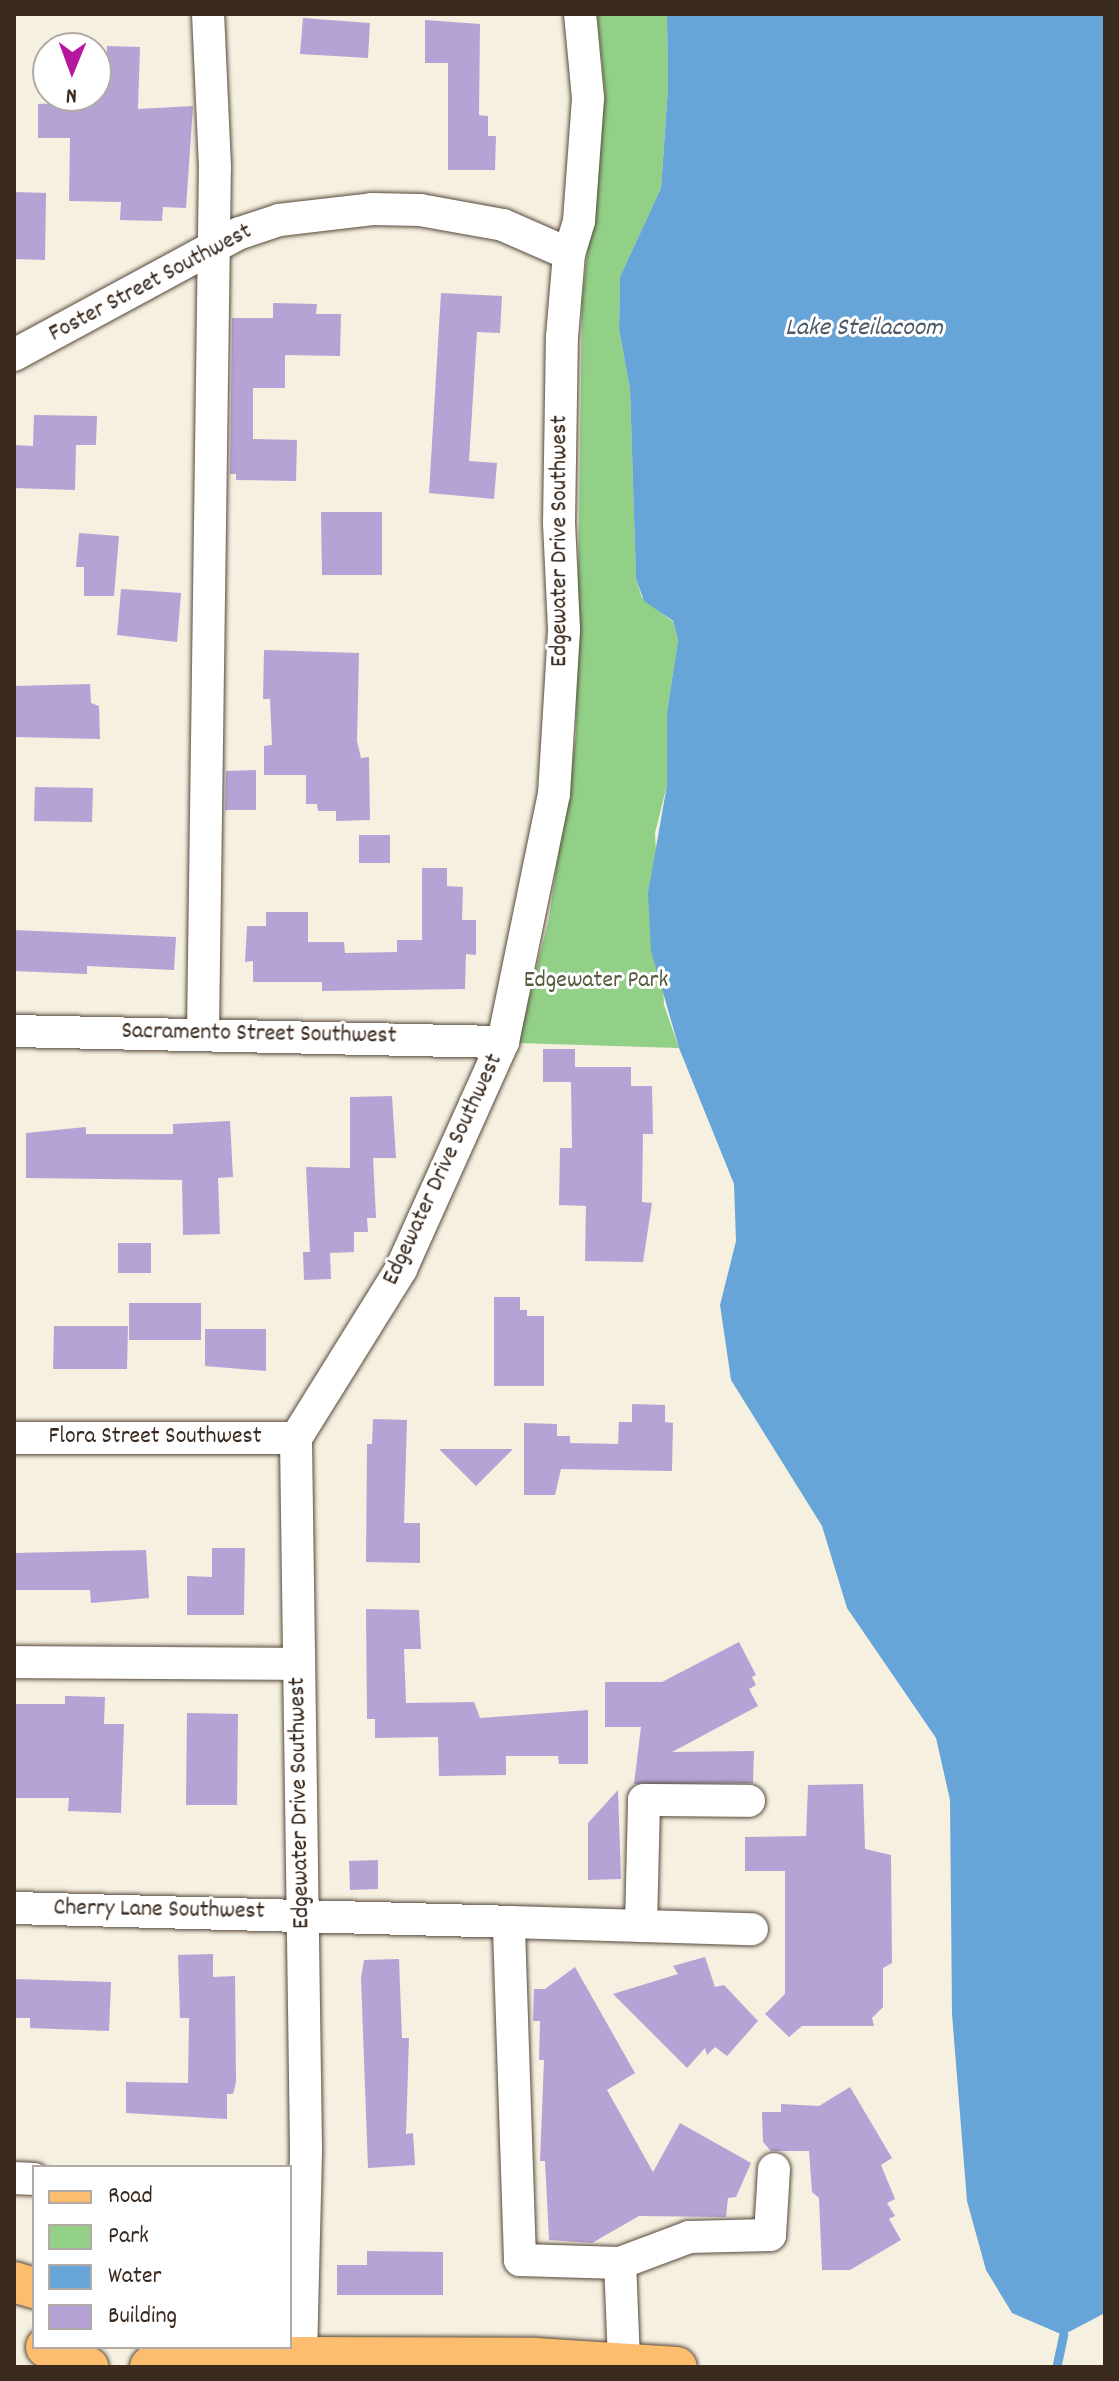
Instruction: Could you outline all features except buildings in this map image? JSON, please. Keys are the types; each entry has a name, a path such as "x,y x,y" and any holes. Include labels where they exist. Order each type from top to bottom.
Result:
{"main road":[{"path":"50,2349 88,2367"},
{"path":"267,2349 301,2357"},
{"path":"150,2367 155,2362 301,2357 624,2361 677,2367"}],"street":[{"path":"203,1032 214,248 208,14"},
{"name":"Edgewater Drive Southwest","path":"301,2357 297,2182 303,1913 296,1438 401,1269 503,1042 554,794 564,629 559,523 562,353 569,254 579,221 588,98 580,14"},
{"name":"Foster Street Southwest","path":"14,355 214,248 279,220 372,209 420,210 503,225 569,254"},
{"name":"Sacramento Street Southwest","path":"14,1031 203,1032 503,1042"},
{"name":"Flora Street Southwest","path":"14,1438 296,1438"},
{"path":"14,1662 299,1664"},
{"path":"641,1926 644,1800 749,1801"},
{"name":"Cherry Lane Southwest","path":"14,1908 303,1913 752,1929"},
{"path":"509,1922 520,2260 620,2263 689,2237 770,2235 774,2169"},
{"path":"620,2263 624,2361"}],"green space":[{"name":"Edgewater Park","path":"597,14 667,14 668,88 661,188 620,277 619,329 630,389 636,579 642,598 673,622 678,640 667,712 667,785 655,833 664,1005 679,1048 518,1043 549,918 576,736 582,301 605,95"}],"water":[{"name":"Lake Steilacoom","path":"667,14 1105,14 1105,2313 1063,2335 1012,2313 986,2270 967,2201 952,2014 950,1800 936,1738 847,1608 822,1526 731,1380 720,1305 736,1241 734,1184 679,1048 651,951 648,893 667,785 667,712 678,640 673,621 644,601 636,579 630,389 619,329 620,277 661,188 668,88"}],"waterway":[{"path":"1057,2364 1063,2335"}]}
